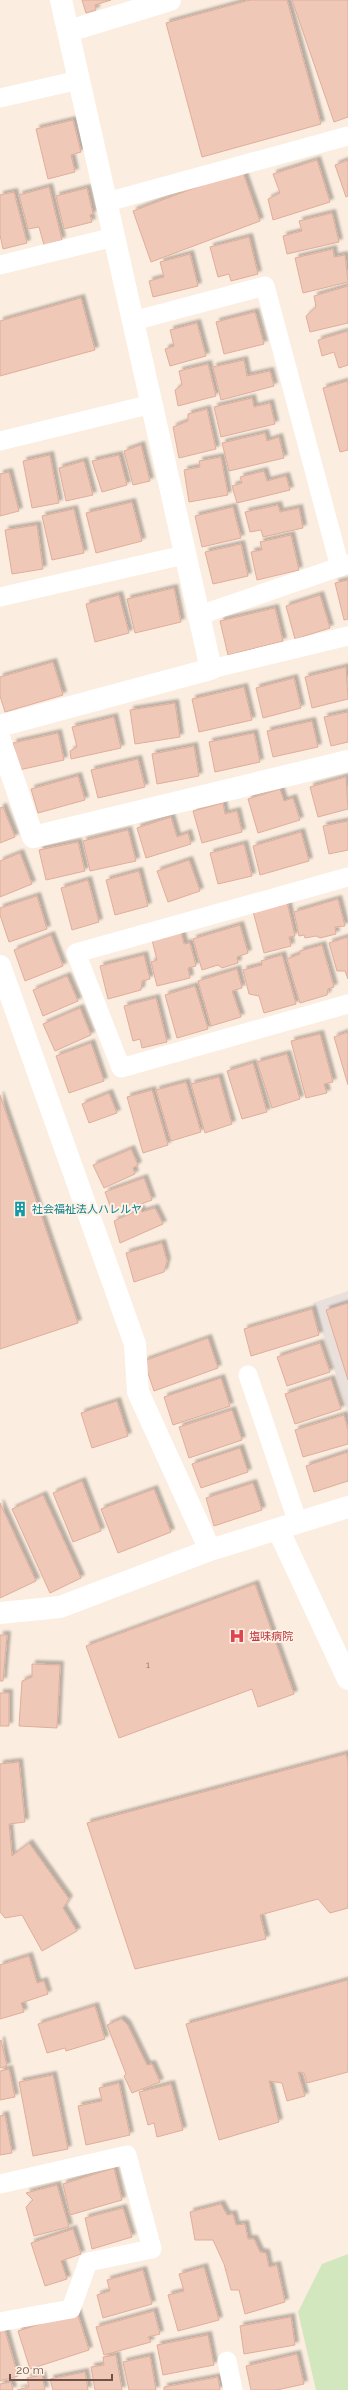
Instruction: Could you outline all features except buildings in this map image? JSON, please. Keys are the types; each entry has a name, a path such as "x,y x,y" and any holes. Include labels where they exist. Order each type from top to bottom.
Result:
{"street":[{"path":"0,726 210,669 61,0"},
{"path":"69,31 170,0"},
{"path":"0,740 34,837 348,761"},
{"path":"0,966 135,1344 138,1392 210,1550"},
{"path":"0,1613 60,1607 210,1550 348,1507"},
{"path":"288,1526 348,1679"}],"lane":[{"path":"0,98 79,80"},
{"path":"107,202 348,136"},
{"path":"0,265 114,237"},
{"path":"133,321 266,286 344,565 198,616"},
{"path":"0,441 152,404"},
{"path":"0,597 184,555"},
{"path":"210,669 348,636"},
{"path":"348,877 76,953 121,1068 348,1004"},
{"path":"248,1374 288,1526"},
{"path":"0,2184 127,2155 152,2249 88,2262 71,2309 0,2322"},
{"path":"227,2361 233,2390"}],"shaded area":[{"path":"348,1291 348,1412 313,1303"}],"green space":[{"path":"348,2254 348,2390 316,2390 298,2312 322,2264"}],"place":[{"name":"社会福祉法人ハレルヤ","path":"20,1209"},
{"name":"塩味病院","path":"237,1636"}]}
